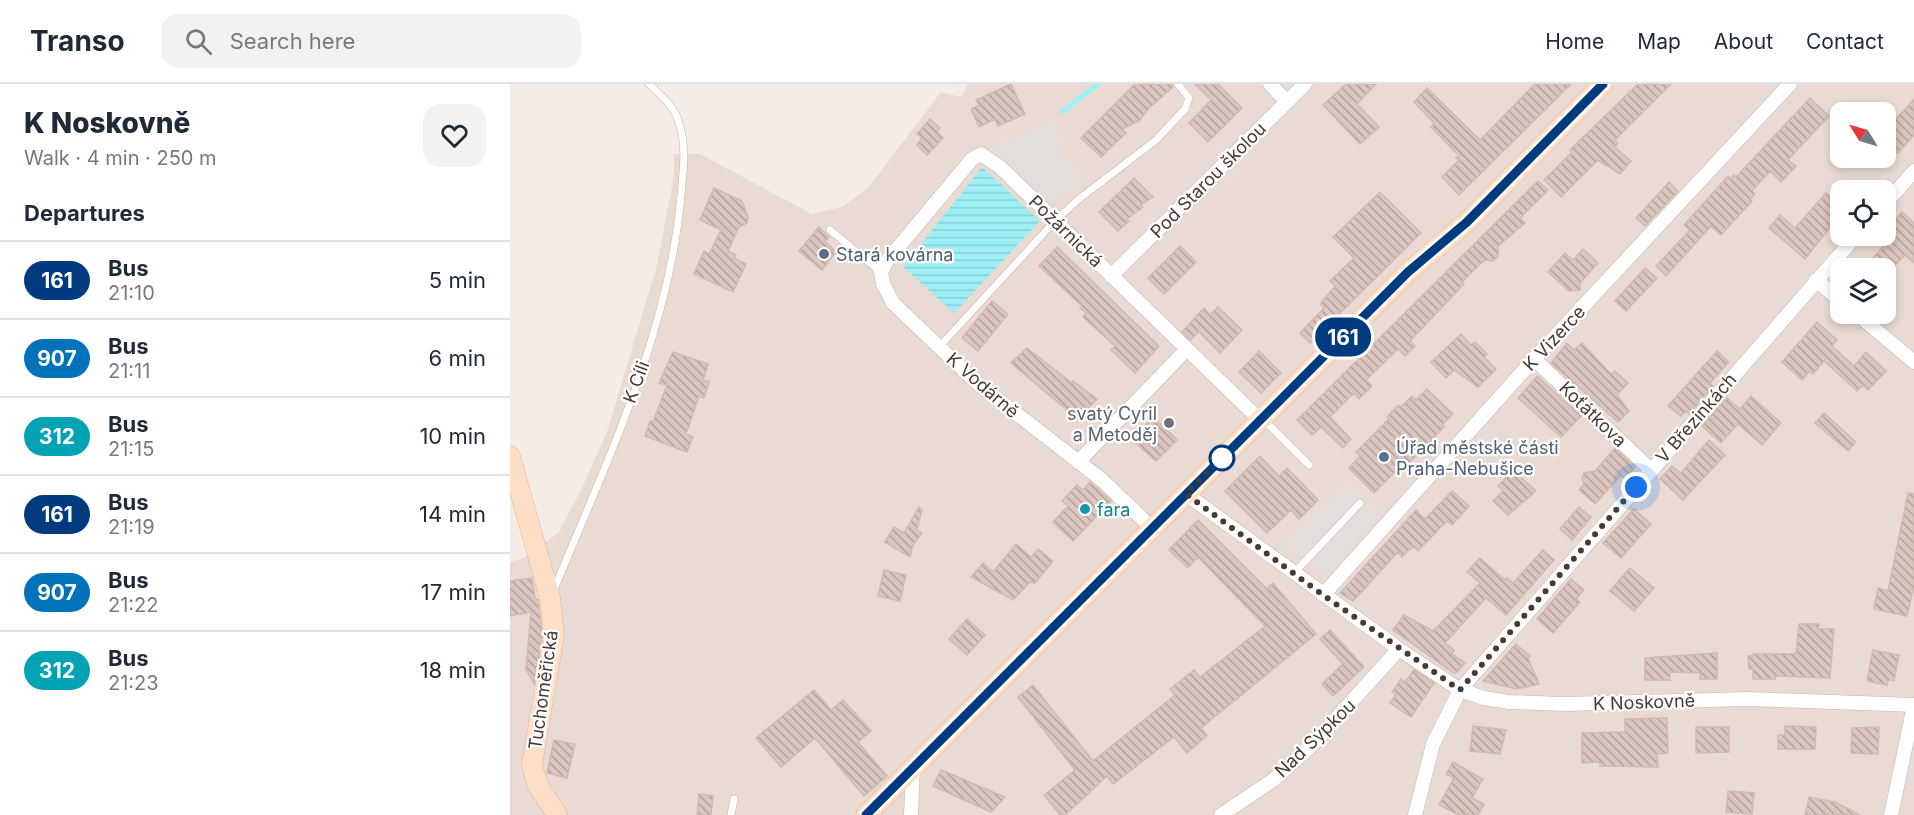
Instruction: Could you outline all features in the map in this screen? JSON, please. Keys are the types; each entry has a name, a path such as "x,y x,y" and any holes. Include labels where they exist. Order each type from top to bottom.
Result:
{"street":[{"path":"1270,84 1287,102"},
{"name":"Pod Starou školou","path":"1112,276 1305,84"},
{"path":"866,815 1408,272 1467,222 1603,84"},
{"name":"K Vizerce","path":"1323,595 1534,359 1790,84"},
{"name":"Požárnická","path":"881,272 886,262 972,159 981,154 1000,167 1261,419"},
{"path":"1896,191 1914,171"},
{"name":"V Březinkách","path":"1415,815 1433,744 1460,690 1847,246"},
{"name":"K Vodárně","path":"881,272 883,284 893,303 977,383 1102,480 1152,528"},
{"path":"1816,280 1830,292"},
{"path":"1869,324 1914,362"},
{"path":"1078,462 1187,349"},
{"name":"Koťátkova","path":"1534,359 1651,470"},
{"name":"Tuchoměřická","path":"510,456 550,598 554,635 532,765 537,784 557,815"},
{"name":"K Noskovně","path":"1186,494 1323,595 1460,690 1509,702 1564,704 1748,699 1914,705"},
{"name":"Nad Sýpkou","path":"1221,815 1273,780 1313,744 1399,649"},
{"path":"1891,815 1914,705"},
{"path":"911,815 912,769"}],"lane":[{"name":"K Cíli","path":"550,598 617,436 655,330 677,241 685,156 679,122 666,98 649,84"},
{"path":"939,347 1055,221 1079,199 1156,140 1185,109 1189,98 1179,84"},
{"path":"830,230 881,272"},
{"path":"1261,419 1309,465"},
{"path":"1294,573 1360,502"},
{"path":"731,815 734,799"}],"shaded area":[{"path":"968,84 1914,84 1914,815 510,815 510,562 524,558 559,532 583,486 608,429 657,265 674,176 674,154 700,154 812,214 842,207 868,188 941,92 961,97"},
{"path":"1051,122 1057,137 1060,158 1081,180 1043,209 981,154"},
{"path":"1345,485 1378,517 1326,575 1289,545"}],"water":[{"path":"982,167 1040,221 954,313 903,267"}],"building":[{"path":"1011,84 1025,114 998,126 995,119 979,127 971,109 979,105 976,100"},
{"path":"1135,84 1172,84 1173,87 1149,108 1139,121 1122,129 1126,133 1101,157 1081,138"},
{"path":"1195,84 1218,84 1242,108 1208,142 1189,123 1211,100"},
{"path":"1346,84 1376,84 1357,104 1379,127 1360,144 1323,105"},
{"path":"1535,84 1571,84 1459,195 1442,177 1459,160 1456,158 1459,156 1431,127 1434,123 1414,102 1427,88 1480,140"},
{"path":"1638,84 1671,84 1615,140 1618,143 1615,147 1631,161 1620,174 1598,160 1561,197 1544,180 1572,152 1570,150"},
{"path":"1810,98 1829,116 1788,160 1796,166 1781,182 1770,171 1752,191 1755,194 1750,199 1752,201 1721,235 1711,226 1666,276 1656,266 1690,230 1684,225 1728,176 1731,179 1734,175 1736,177"},
{"path":"1914,99 1914,135 1898,153 1896,151 1896,119"},
{"path":"930,119 940,128 937,132 943,138 927,155 917,145 922,138 917,134"},
{"path":"1134,178 1153,197 1141,205 1143,207 1127,219 1129,221 1118,231 1099,212"},
{"path":"1538,181 1548,190 1523,215 1521,219 1525,223 1498,246 1498,256 1493,261 1486,260 1480,264 1462,282 1464,284 1410,341 1415,346 1405,356 1398,349 1366,380 1372,386 1359,399 1354,393 1330,417 1351,439 1343,448 1321,427 1312,435 1297,420"},
{"path":"1669,182 1678,191 1645,226 1636,218"},
{"path":"714,188 742,201 748,217 747,223 739,227 728,251 736,255 734,258 746,264 733,292 694,274 704,251 709,254 721,230 700,220"},
{"path":"1380,192 1421,233 1310,343 1300,333 1324,308 1320,304 1335,286 1330,281 1354,258 1333,237"},
{"path":"1826,193 1830,197 1830,228 1805,259 1769,228 1780,215 1795,228"},
{"path":"1902,212 1914,223 1914,263 1905,255 1896,264 1896,258 1873,258 1884,246 1896,246 1896,218"},
{"path":"819,227 829,237 825,241 836,252 822,270 799,251"},
{"path":"1180,246 1196,262 1164,294 1148,278"},
{"path":"1057,247 1159,346 1135,373 1111,350 1115,346 1083,317 1086,313 1080,308 1082,306 1039,266"},
{"path":"1583,249 1598,263 1580,283 1580,290 1569,291 1548,272 1565,253 1573,260"},
{"path":"1645,268 1657,278 1626,311 1615,301"},
{"path":"992,301 1008,314 978,351 962,338"},
{"path":"1218,307 1242,330 1220,353 1199,332 1190,340 1182,332 1204,308 1210,315"},
{"path":"1817,322 1837,340 1832,346 1854,366 1866,352 1886,371 1868,390 1863,385 1857,391 1824,361 1813,374 1810,371 1802,380 1782,362"},
{"path":"1461,334 1471,345 1475,342 1487,354 1484,357 1496,369 1478,387 1454,370 1446,378 1431,362"},
{"path":"1567,343 1574,350 1582,343 1611,374 1615,371 1628,383 1617,395 1629,411 1618,422 1551,363"},
{"path":"1027,348 1097,399 1078,419 1011,363"},
{"path":"1259,351 1281,373 1261,393 1239,372"},
{"path":"1717,351 1729,362 1710,383 1713,386 1689,414 1686,411 1681,416 1668,406"},
{"path":"673,352 708,364 703,380 709,382 704,398 699,396 686,434 693,437 687,452 645,436 650,421 653,422 667,385 659,383"},
{"path":"1537,376 1581,416 1561,437 1518,398"},
{"path":"1427,389 1453,414 1442,425 1444,427 1399,473 1397,470 1374,493 1349,468 1360,456 1356,452 1389,419 1387,417 1398,405 1401,407 1412,396 1416,400"},
{"path":"1751,396 1781,423 1762,445 1738,424 1721,443 1702,426 1727,398 1740,409"},
{"path":"1824,413 1856,442 1848,451 1815,423"},
{"path":"1154,417 1177,440 1156,461 1131,439"},
{"path":"1709,440 1725,455 1683,500 1660,479 1672,466 1681,473"},
{"path":"1615,448 1635,467 1625,479 1621,475 1595,504 1579,490 1584,484 1582,478 1584,473 1595,471"},
{"path":"1260,456 1279,476 1287,468 1318,500 1299,519 1291,510 1267,533 1225,491"},
{"path":"1513,470 1536,491 1508,515 1493,501 1503,491 1498,486"},
{"name":"fara","path":"1090,482 1111,501 1073,541 1053,522 1068,506 1062,501 1077,485 1083,490"},
{"path":"1452,491 1469,506 1452,525 1447,521 1418,551 1413,546 1402,557 1398,552 1353,601 1340,593 1416,510 1425,519"},
{"path":"1908,493 1914,494 1914,586 1907,616 1874,609 1878,588 1888,591"},
{"path":"919,507 922,509 917,530 922,533 913,545 910,557 885,542 894,527 904,533"},
{"path":"1579,507 1591,517 1572,540 1560,529"},
{"path":"1634,509 1651,524 1621,558 1603,543"},
{"path":"1198,520 1267,589 1273,583 1316,634 1201,728 1207,736 1187,753 1174,737 1113,784 1107,776 1065,815 1060,815 1044,795 1075,770 1018,697 1033,685 1093,761 1175,695 1170,689 1194,670 1200,677 1265,626 1198,557 1188,568 1169,550"},
{"path":"1016,544 1031,557 1038,549 1053,561 1034,584 1031,581 1013,600 971,577 983,563 993,572"},
{"path":"1543,550 1554,560 1506,615 1486,598 1445,643 1454,650 1452,654 1465,663 1455,674 1393,630 1404,615 1433,631 1480,583 1467,572 1480,558 1505,580 1507,578 1513,583"},
{"path":"1630,568 1654,588 1634,611 1610,591"},
{"path":"884,570 906,575 900,601 878,596"},
{"path":"532,578 535,598 538,600 542,635 534,684 526,669 531,612 510,616 510,581"},
{"path":"1571,579 1584,590 1576,599 1580,602 1553,633 1537,619"},
{"path":"967,619 985,635 967,655 949,639"},
{"path":"1799,624 1819,624 1818,629 1834,629 1830,678 1775,676 1775,679 1753,679 1753,669 1749,669 1748,656 1796,654"},
{"path":"1330,630 1364,667 1333,696 1322,684 1343,664 1320,639"},
{"path":"1516,644 1530,656 1528,658 1539,684 1517,689 1483,681"},
{"path":"1873,650 1899,655 1894,681 1888,680 1887,685 1867,681"},
{"path":"1717,653 1717,679 1700,679 1700,673 1670,672 1670,680 1645,680 1645,658"},
{"path":"1414,670 1434,683 1411,717 1390,703 1396,694 1392,692 1401,679 1405,682"},
{"path":"814,690 831,710 843,700 871,731 858,742 887,776 864,796 815,738 781,767 756,738"},
{"path":"1667,718 1668,753 1657,754 1658,767 1600,766 1600,762 1582,763 1582,733 1625,732 1625,719"},
{"path":"1473,726 1506,730 1500,754 1470,751"},
{"path":"1785,726 1816,727 1815,749 1778,749 1778,735 1785,735"},
{"path":"1696,727 1729,727 1729,752 1696,753"},
{"path":"1879,727 1878,754 1851,753 1852,728"},
{"path":"554,740 575,744 567,778 547,773"},
{"path":"1453,762 1483,779 1472,798 1484,804 1478,815 1459,815 1439,805 1454,778 1446,774"},
{"path":"941,770 1005,797 991,812 933,786"},
{"path":"1728,791 1754,793 1752,814 1726,812"},
{"path":"699,794 713,796 711,815 697,815"},
{"path":"1809,797 1835,802 1860,815 1805,815"}],"waterway":[{"path":"1062,112 1098,84"}],"bus line":[{"name":"161","path":"866,815 1290,389 1408,272 1467,222 1603,84"}],"place":[{"name":"Stará kovárna","path":"824,254"},
{"name":"svatý Cyril a Metoděj","path":"1169,423"},
{"name":"Úřad městské části Praha-Nebušice","path":"1384,457"},
{"name":"fara","path":"1085,509"}],"route":[{"path":"1222,458 1186,494 1323,595 1460,690 1636,487"}]}
